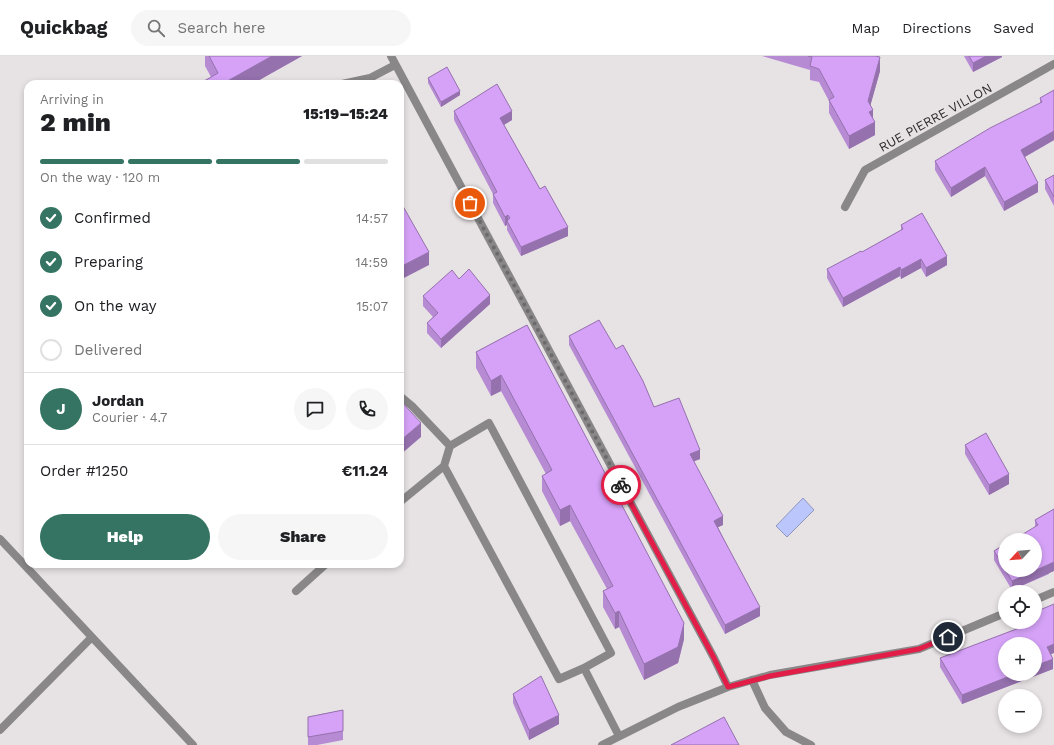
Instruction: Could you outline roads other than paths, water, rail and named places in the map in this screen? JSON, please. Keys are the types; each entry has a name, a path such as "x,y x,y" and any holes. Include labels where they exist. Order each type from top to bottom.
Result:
{"street":[{"path":"391,56 403,80"},
{"name":"RUE PIERRE VILLON","path":"845,207 865,170 1054,64"},
{"path":"370,80 395,65"},
{"path":"404,82 714,658 728,687"},
{"path":"404,399 450,446"},
{"path":"404,499 444,466 450,446 489,423 611,653 584,668 559,679 444,466"},
{"path":"0,539 24,565"},
{"path":"27,568 192,745"},
{"path":"296,591 322,568"},
{"path":"1042,597 1054,592"},
{"path":"602,745 678,707 728,687 752,680 919,649 998,616"},
{"path":"0,730 92,637"},
{"path":"584,668 619,736"},
{"path":"752,680 765,708 786,732 811,745"}],"water":[{"path":"803,498 814,510 787,537 776,526"}]}
